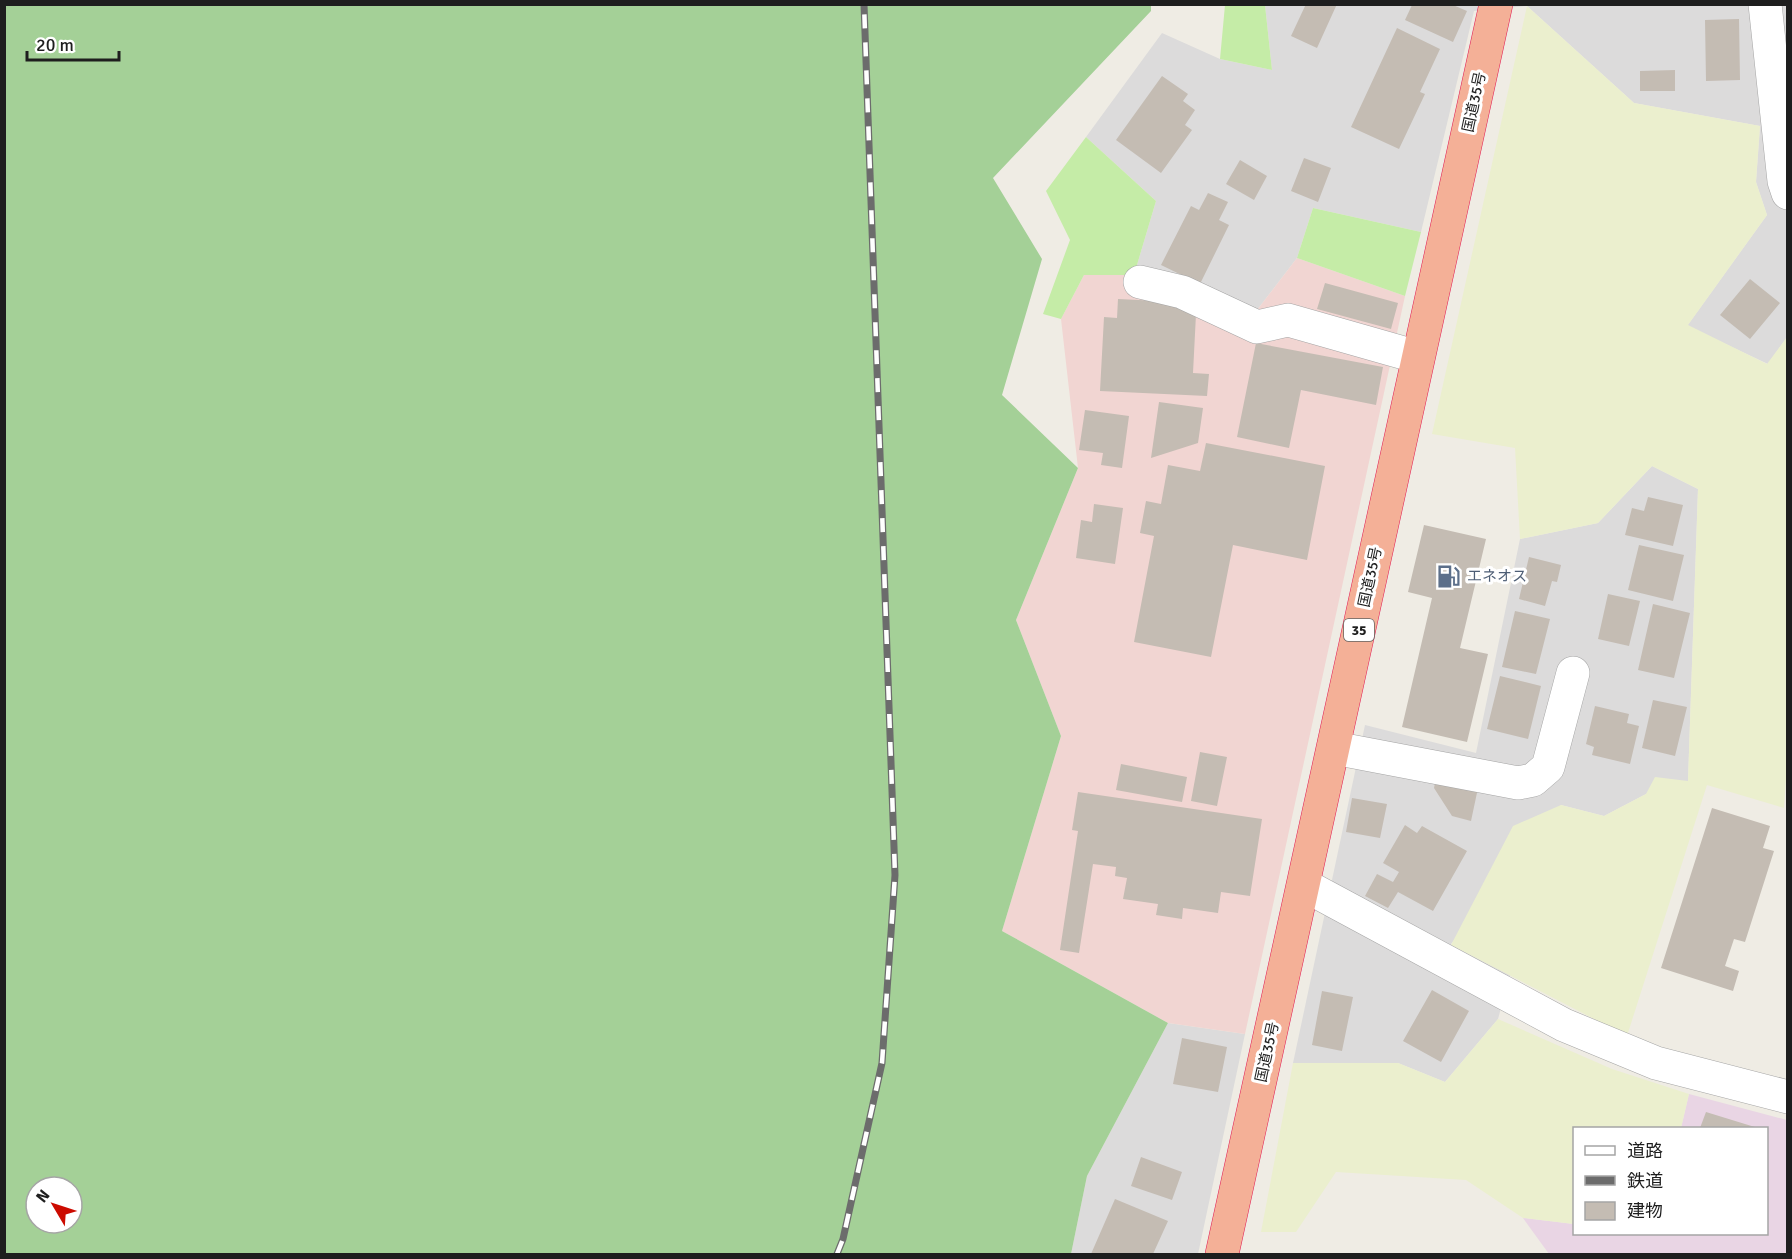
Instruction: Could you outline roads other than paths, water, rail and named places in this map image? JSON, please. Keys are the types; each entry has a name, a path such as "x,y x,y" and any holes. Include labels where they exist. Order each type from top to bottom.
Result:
{"highway":[{"name":"国道35号","path":"1222,1254 1496,4"}],"street":[{"path":"1765,4 1784,181 1788,193"},
{"path":"1140,282 1182,292 1257,327 1288,320 1418,357"},
{"path":"1334,748 1518,783 1533,780 1548,767 1573,673"},
{"path":"1304,885 1564,1025 1656,1064 1788,1097"}],"railway":[{"path":"837,1254 843,1239 882,1063 895,875 864,4"}],"place":[{"name":"エネオス","path":"1449,576"}]}
